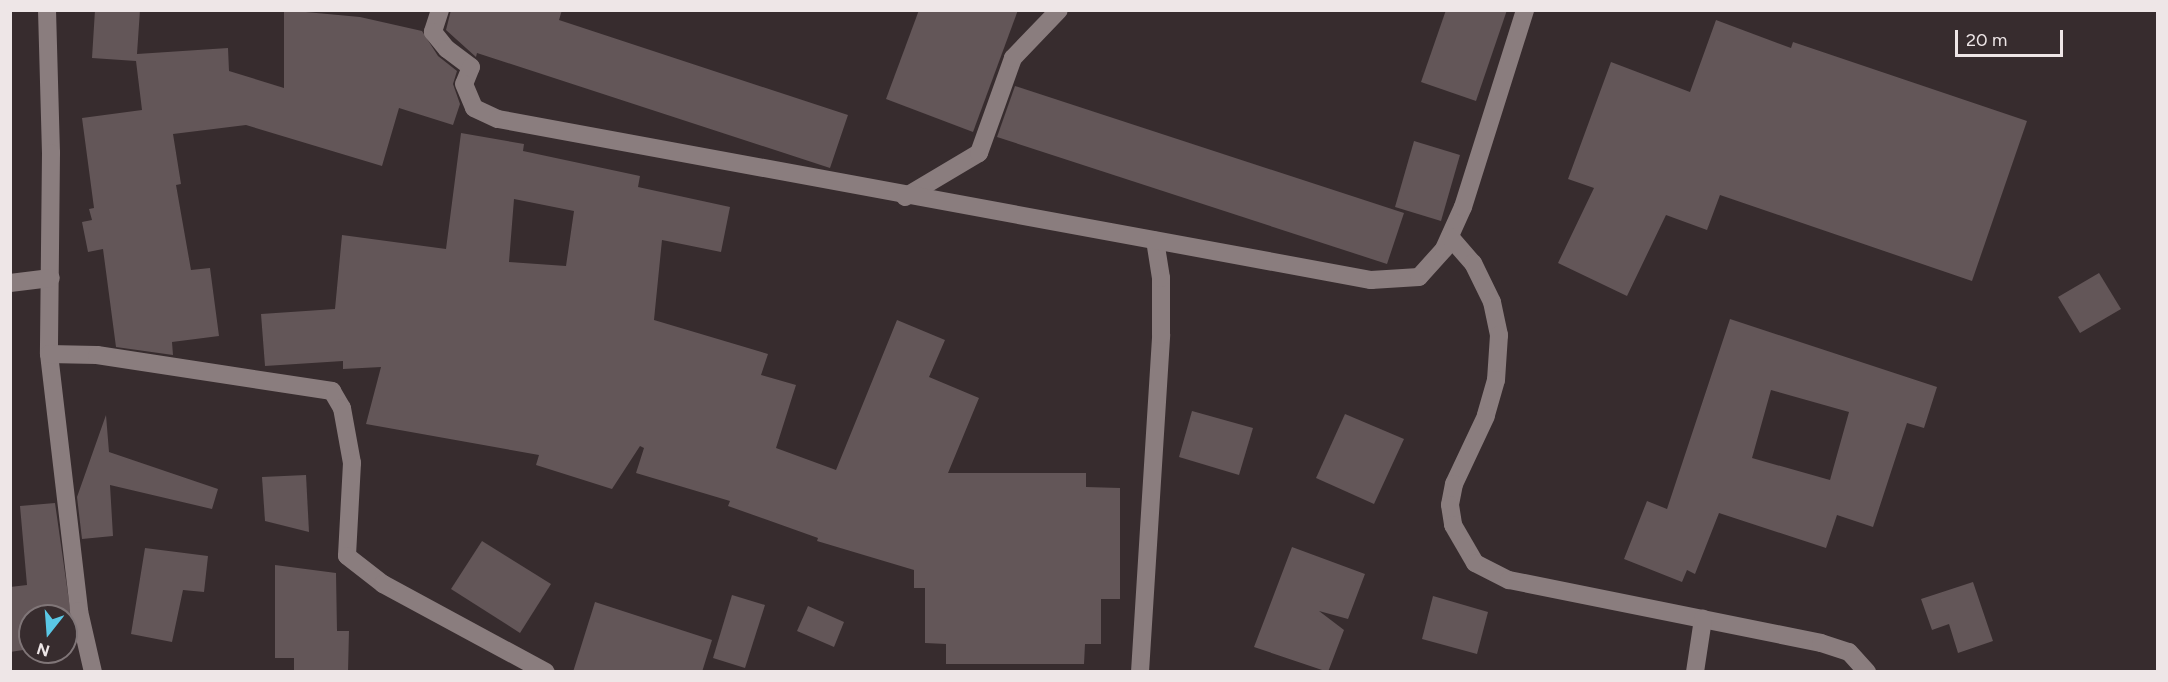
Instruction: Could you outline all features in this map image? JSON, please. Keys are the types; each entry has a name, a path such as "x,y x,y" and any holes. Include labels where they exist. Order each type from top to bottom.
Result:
{"street":[{"path":"47,10 51,278 49,354 79,611 93,672"},
{"path":"440,10 433,32 447,49 471,67 464,84 474,108 498,119 905,197 1371,280 1419,278 1450,237 1463,207 1525,10"},
{"path":"905,197 979,153 1013,58 1059,10"},
{"path":"1450,237 1473,263 1492,302 1499,335 1496,380 1486,416 1455,484 1450,505 1453,525 1462,545 1475,563 1509,580 1821,642 1849,652 1867,672"},
{"path":"1140,672 1161,335 1161,278 1155,240"},
{"path":"10,283 51,278"},
{"path":"49,354 97,355 332,391 342,408 352,463 348,556 383,584 546,672"},
{"path":"1695,672 1703,619"}],"building":[{"path":"95,10 140,10 137,54 228,48 229,71 284,88 284,10 360,17 422,31 438,56 457,71 453,84 460,104 453,125 399,108 382,166 246,125 173,134 181,184 176,185 191,270 210,268 219,336 172,342 173,355 116,347 103,249 88,252 82,222 92,220 89,209 94,208 82,118 142,110 136,61 92,58"},
{"path":"451,10 562,10 559,20 848,115 830,168 477,53 476,57 446,30"},
{"path":"919,10 1018,10 973,132 886,99"},
{"path":"1446,10 1507,10 1476,101 1421,82"},
{"path":"1716,20 1791,48 1793,42 2027,121 1972,281 1720,195 1707,230 1666,215 1627,296 1558,263 1594,188 1568,179 1611,62 1690,92"},
{"path":"1015,86 1404,213 1387,264 997,137"},
{"path":"461,133 524,144 523,151 640,176 638,187 730,207 721,252 662,240 654,320 768,354 761,375 796,385 776,448 836,470 897,320 945,340 929,377 979,398 948,473 1086,473 1086,487 1120,488 1120,599 1101,599 1101,644 1085,644 1084,664 946,664 946,644 925,643 925,588 914,588 914,570 817,541 818,538 728,506 730,501 636,473 644,448 640,446 612,489 536,465 539,455 366,424 381,367 343,369 343,361 265,366 261,314 335,309 342,235 446,249","holes":["514,199 574,211 566,266 509,262"]},
{"path":"1414,141 1460,155 1441,221 1395,207"},
{"path":"2099,273 2121,309 2080,333 2058,297"},
{"path":"1730,319 1937,387 1924,428 1907,423 1873,527 1837,515 1826,548 1719,513 1695,574 1687,570 1682,582 1624,559 1647,501 1667,509","holes":["1771,390 1849,412 1830,480 1752,458"]},
{"path":"1192,411 1253,428 1239,475 1179,457"},
{"path":"1345,414 1404,439 1374,504 1316,478"},
{"path":"106,415 109,452 218,489 212,509 110,485 113,536 82,539 77,497"},
{"path":"306,475 309,532 265,521 262,477"},
{"path":"55,503 69,604 18,604 18,651 10,652 10,587 27,585 20,506"},
{"path":"482,541 551,584 520,633 451,589"},
{"path":"1292,547 1365,574 1348,619 1319,611 1344,630 1328,672 1254,647"},
{"path":"145,548 208,556 204,592 183,590 172,642 131,634"},
{"path":"275,565 336,573 337,631 349,631 348,672 294,672 294,658 275,658"},
{"path":"1973,582 1993,641 1958,653 1949,624 1932,630 1921,599"},
{"path":"732,595 765,605 745,668 713,658"},
{"path":"1433,596 1488,612 1477,654 1422,639"},
{"path":"595,602 712,640 702,672 573,672"},
{"path":"808,606 844,622 834,647 797,631"}]}
